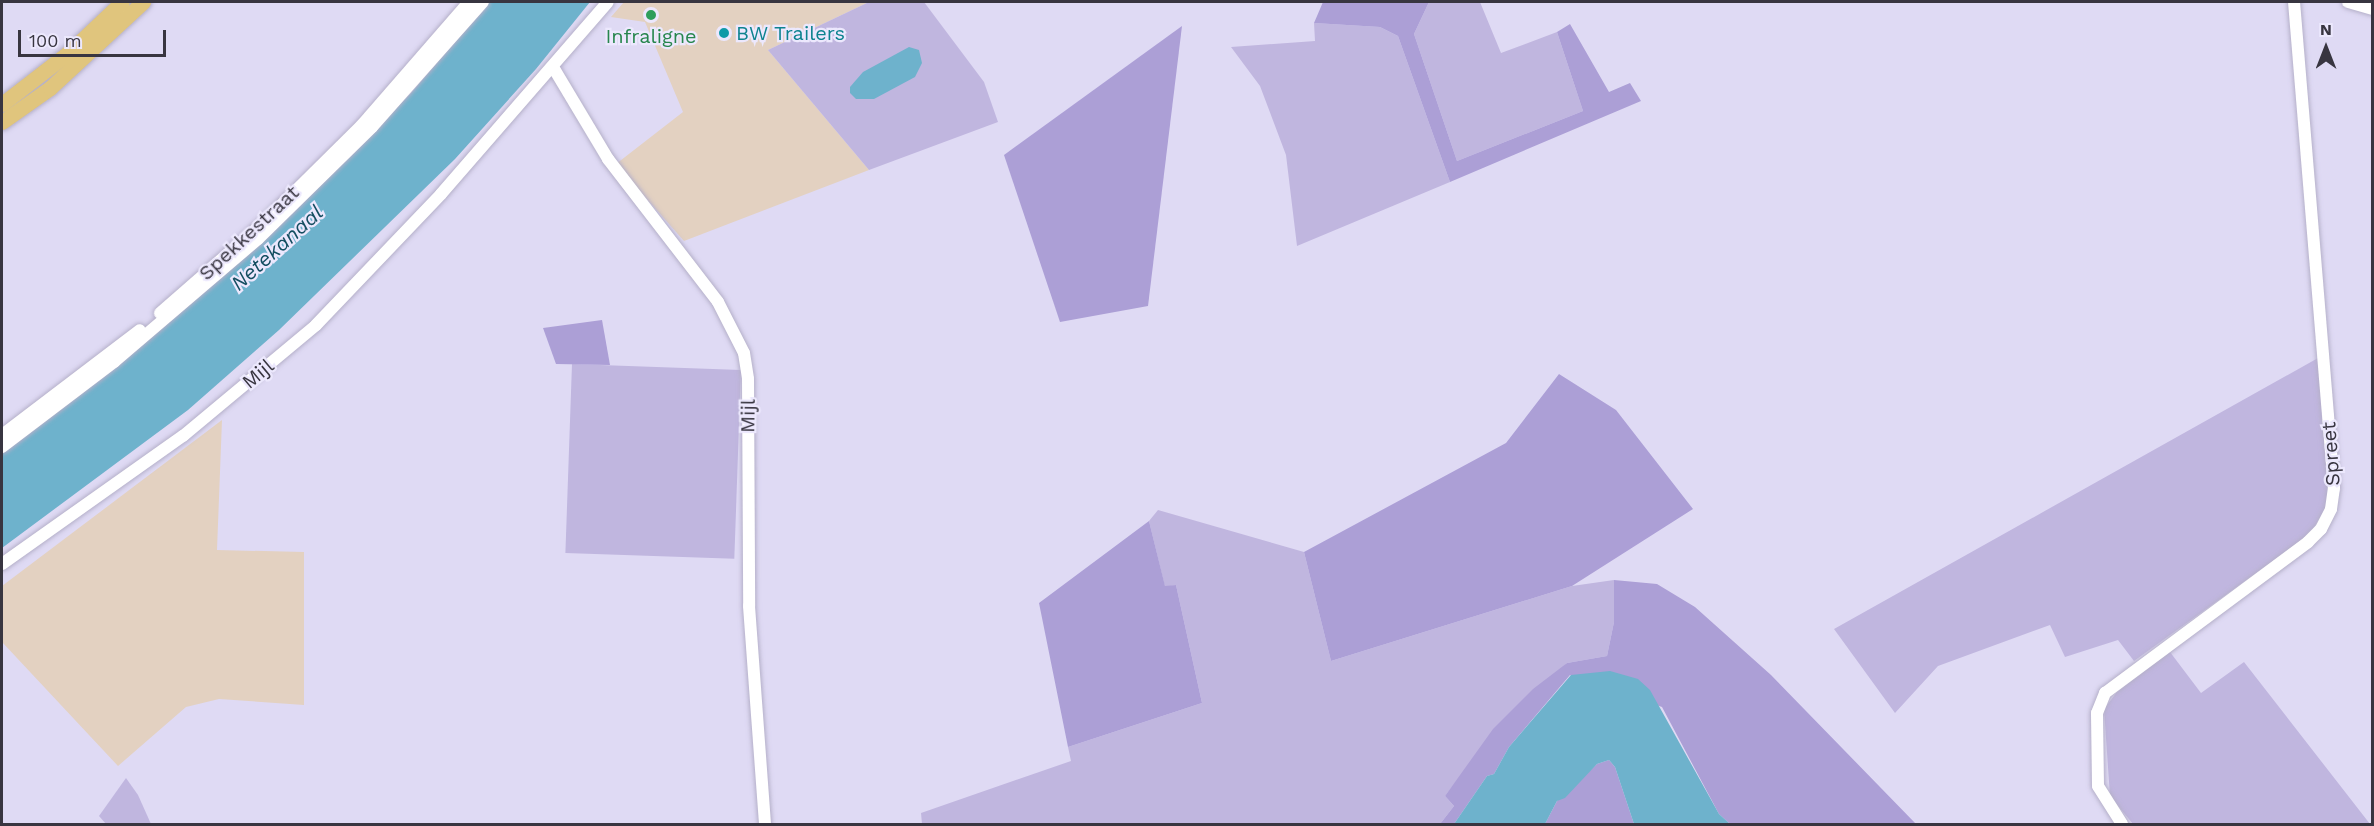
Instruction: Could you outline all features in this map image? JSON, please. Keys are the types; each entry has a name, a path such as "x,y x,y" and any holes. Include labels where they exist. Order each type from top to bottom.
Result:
{"main road":[{"path":"2,104 68,53 122,2"},
{"path":"2,122 59,81 143,2"}],"street":[{"name":"Spekkestraat","path":"2,435 143,328 262,224 362,125 469,2"},
{"path":"2,447 114,362 281,218 372,127 483,2"},
{"name":"Mijl","path":"2,564 183,436 316,325 441,194 608,2"},
{"name":"Spreet","path":"2122,825 2098,786 2097,713 2105,693 2308,542 2321,529 2331,509 2334,488 2294,2"},
{"path":"2348,2 2373,9"},
{"name":"Mijl","path":"553,67 608,159 706,284 744,353 748,378 749,595 765,825"}],"shaded area":[{"path":"624,2 869,2 768,50 869,170 684,241 616,164 683,112 645,22 611,17"},
{"path":"869,2 924,2 984,82 998,122 869,170 768,50"},
{"path":"1323,2 1429,2 1414,34 1457,161 1583,111 1557,32 1570,24 1609,92 1630,83 1641,101 1450,182 1398,36 1380,27 1314,23"},
{"path":"1429,2 1480,2 1501,53 1557,32 1583,111 1457,161 1414,34"},
{"path":"1314,23 1380,27 1398,36 1450,182 1297,246 1286,155 1260,86 1231,47 1315,41"},
{"path":"1182,26 1148,306 1060,322 1004,155"},
{"path":"602,320 610,365 556,364 543,328"},
{"path":"2318,358 2328,495 2326,507 2310,534 2134,661 2118,640 2065,657 2050,625 1938,666 1895,713 1834,629"},
{"path":"572,364 741,370 734,559 565,553"},
{"path":"1559,374 1616,410 1693,509 1572,586 1331,661 1304,552 1506,443"},
{"path":"222,420 217,550 304,552 304,705 219,699 186,707 118,766 2,642 2,586"},
{"path":"1158,510 1304,552 1331,661 1572,586 1614,580 1614,622 1607,656 1567,663 1468,766 1445,796 1454,806 1440,824 922,824 921,813 1071,761 1068,747 1202,703 1176,585 1165,587 1149,521"},
{"path":"1149,521 1165,586 1176,585 1202,703 1068,747 1039,603"},
{"path":"1614,580 1657,584 1695,607 1771,675 1916,824 1730,824 1719,814 1662,707 1570,675 1509,747 1494,774 1487,776 1454,824 1440,824 1454,806 1445,796 1493,729 1533,689 1567,663 1607,656 1614,622"},
{"path":"2170,652 2201,693 2244,662 2370,824 2133,824 2110,796 2104,709 2117,692"},
{"path":"1609,760 1615,767 1634,824 1545,824 1557,801 1597,764"},
{"path":"126,778 138,795 151,824 106,824 99,816"}],"water":[{"name":"Netekanaal","path":"489,2 590,2 536,69 455,159 279,330 188,410 2,548 2,452 96,382 270,235 411,93"},
{"path":"909,47 919,50 922,63 915,77 874,99 856,99 850,93 850,87 863,72"},
{"path":"1610,671 1638,679 1650,690 1719,814 1730,824 1634,824 1615,767 1609,760 1597,764 1565,798 1557,801 1545,824 1454,824 1487,776 1494,774 1509,747 1571,675"}],"place":[{"name":"Infraligne","path":"651,15"},
{"name":"BW Trailers","path":"724,33"}]}
